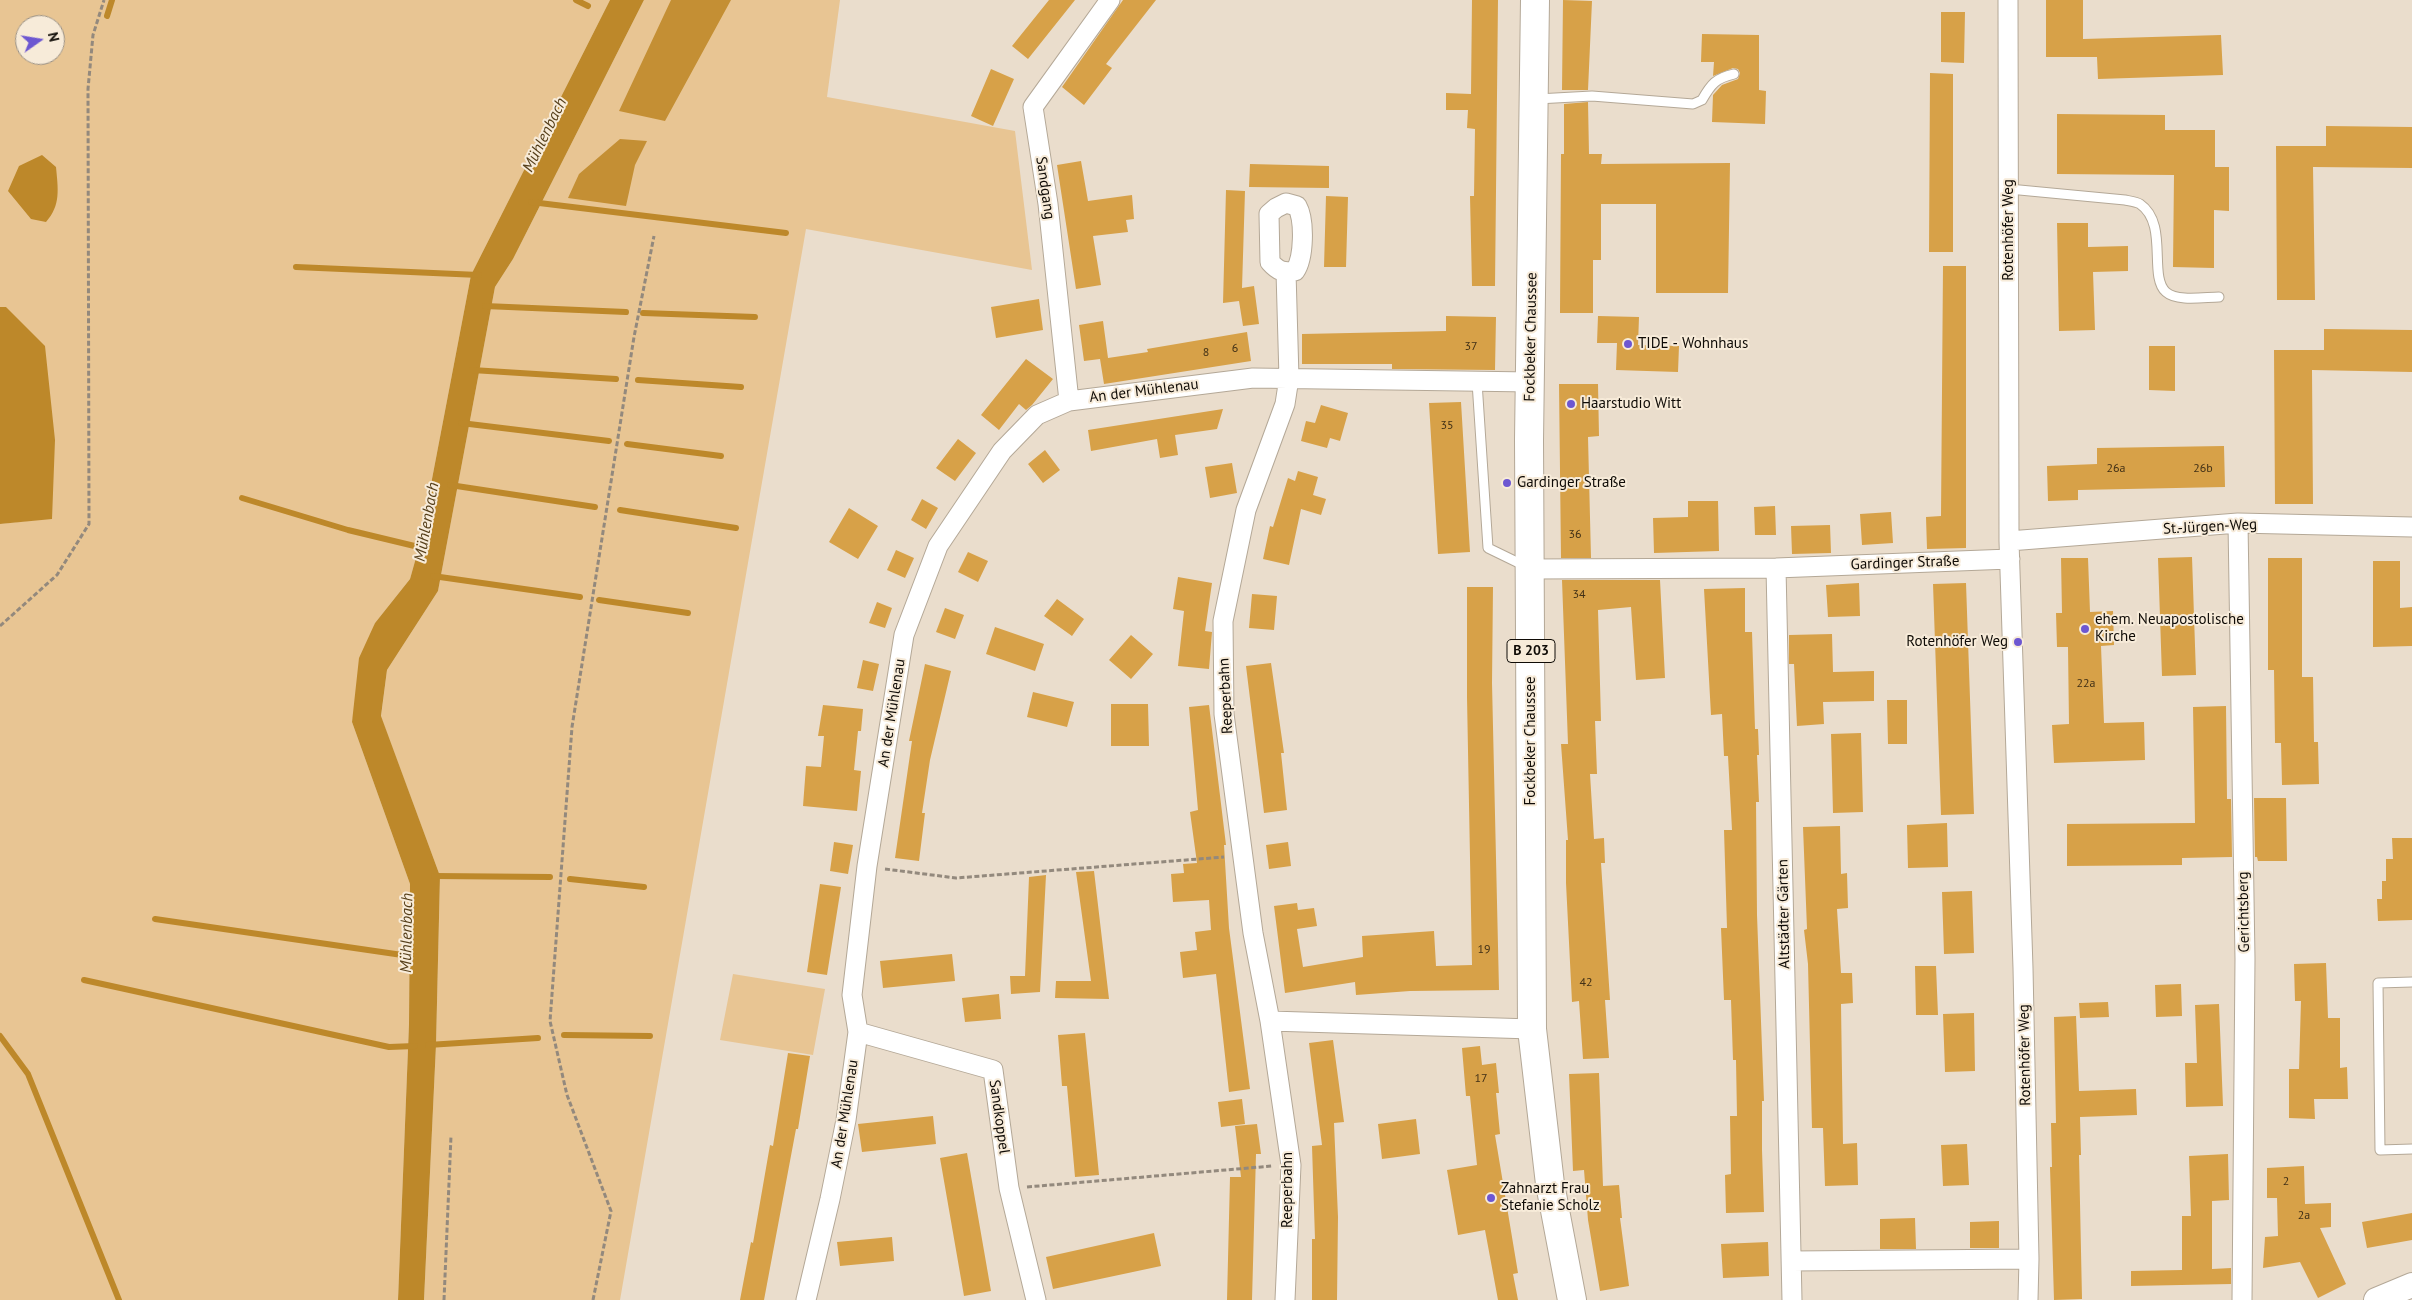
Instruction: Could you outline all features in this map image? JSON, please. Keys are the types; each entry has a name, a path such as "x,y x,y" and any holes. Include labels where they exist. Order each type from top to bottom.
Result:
{"main road":[{"name":"Fockbeker Chaussee","path":"1535,0 1529,440 1532,1029 1550,1184 1572,1300"}],"street":[{"name":"Sandgang","path":"1069,401 1048,204 1033,107 1110,0"},
{"name":"Rotenhöfer Weg","path":"2008,0 2010,550 2023,968 2029,1259 2028,1300"},
{"path":"1286,272 1289,378"},
{"name":"An der Mühlenau","path":"806,1300 830,1199 846,1120 858,1032 852,995 866,866 904,635 938,546 1002,451 1037,415 1069,401 1253,378 1531,382"},
{"name":"Reeperbahn","path":"1285,1300 1291,1164 1270,1021 1253,933 1224,714 1223,621 1246,510 1285,404 1289,378"},
{"name":"St.-Jürgen-Weg","path":"2010,550 2238,523 2412,527"},
{"name":"Gerichtsberg","path":"2238,523 2245,959 2242,1300"},
{"name":"Gardinger Straße","path":"1531,569 1776,568 2010,550"},
{"name":"Altstädter Gärten","path":"1776,568 1792,1300"},
{"path":"1270,1021 1532,1029"},
{"name":"Sandkoppel","path":"858,1032 993,1070 1009,1188 1036,1300"},
{"path":"1792,1261 2029,1259"},
{"path":"2376,1300 2412,1285"}],"lane":[{"path":"1534,99 1592,96 1693,104 1702,100 1711,84 1721,77 1734,74"},
{"path":"2009,190 2126,200 2141,204 2150,218 2157,235 2160,285 2166,293 2179,297 2219,297"},
{"path":"1477,382 1488,548 1531,569"},
{"path":"2412,982 2378,983 2380,1150 2412,1149"}],"path":[{"path":"0,626 57,575 89,524 88,89 93,35 104,0"},
{"path":"593,1300 611,1211 567,1095 550,1021 572,727 634,337 654,236"},
{"path":"866,866 956,878 1242,856"},
{"path":"444,1300 452,1136"},
{"path":"1009,1188 1291,1164"}],"shaded area":[{"path":"0,0 610,0 471,275 419,547 410,579 375,623 352,722 410,884 409,1024 398,1300 0,1300 0,524 52,518 6,307 0,307"},
{"path":"644,0 840,0 827,97 1015,131 1032,270 806,229 620,1300 424,1300 436,1045 440,876 381,717 387,670 438,591 495,287 513,259"},
{"path":"671,0 731,0 665,121 619,111"},
{"path":"620,139 647,141 635,165 626,206 568,198 579,174"},
{"path":"733,974 825,989 813,1055 720,1040"}],"water":[{"name":"Mühlenbach","path":"610,0 644,0 513,259 495,287 438,591 387,670 381,716 440,876 436,1045 424,1300 398,1300 409,1024 410,884 352,722 359,658 375,623 410,579 419,547 471,275"},
{"path":"42,155 56,167 57,182 56,203 51,216 46,222 31,219 8,191 19,166"},
{"path":"0,307 6,307 45,346 55,440 52,519 0,524"}],"building":[{"path":"1049,0 1075,0 1028,59 1012,46"},
{"path":"1123,0 1156,0 1106,64 1112,68 1084,105 1062,87"},
{"path":"1472,0 1498,0 1495,286 1472,286 1470,196 1474,196 1475,129 1467,128 1468,110 1446,110 1446,93 1471,94"},
{"path":"1563,0 1592,1 1588,90 1562,90"},
{"path":"2046,0 2083,0 2083,39 2221,35 2223,75 2098,79 2097,57 2046,57"},
{"path":"1941,12 1965,12 1964,63 1941,62"},
{"path":"1702,34 1759,35 1759,90 1766,91 1765,124 1712,122 1713,95 1722,85 1738,79 1740,73 1738,69 1733,68 1713,76 1714,62 1701,62"},
{"path":"991,69 1014,79 993,126 971,116"},
{"path":"1930,73 1953,74 1953,252 1929,252"},
{"path":"1588,102 1589,154 1602,154 1601,164 1730,163 1728,293 1656,293 1656,204 1601,204 1601,260 1593,260 1593,313 1560,313 1561,154 1564,154 1564,104"},
{"path":"2057,114 2165,115 2165,130 2215,130 2215,167 2229,167 2229,211 2214,210 2214,268 2173,267 2174,175 2057,174"},
{"path":"2326,126 2412,127 2412,168 2313,167 2315,300 2277,300 2276,146 2326,146"},
{"path":"1081,161 1088,201 1132,195 1134,219 1126,220 1128,232 1093,236 1101,285 1076,289 1057,165"},
{"path":"1250,164 1329,166 1329,188 1249,187"},
{"path":"1226,190 1245,191 1242,288 1254,286 1259,324 1243,326 1239,301 1223,303"},
{"path":"1326,196 1348,197 1346,267 1324,267"},
{"path":"2057,223 2088,223 2088,247 2128,246 2128,271 2093,272 2095,330 2059,331"},
{"path":"1943,266 1966,266 1966,548 1927,549 1926,517 1941,516"},
{"path":"1039,299 1043,330 996,338 991,307"},
{"path":"1446,316 1496,317 1495,370 1392,369 1392,364 1302,364 1302,334 1446,331"},
{"name":"TIDE - Wohnhaus","path":"1598,316 1639,317 1638,345 1679,346 1678,372 1616,370 1617,343 1597,343"},
{"path":"1103,321 1108,358 1148,352 1147,349 1247,332 1251,361 1104,384 1100,359 1084,361 1079,325"},
{"path":"2324,329 2412,330 2412,372 2312,370 2313,504 2275,504 2274,350 2324,350"},
{"path":"2149,346 2175,346 2175,391 2149,390"},
{"path":"1026,359 1053,379 1026,410 1019,404 999,430 981,415"},
{"path":"1559,384 1598,384 1599,436 1588,437 1591,558 1561,558"},
{"path":"1461,402 1470,552 1438,554 1429,403"},
{"path":"1321,405 1348,413 1340,441 1330,438 1327,448 1301,441 1306,421 1315,423"},
{"path":"1223,409 1217,429 1175,435 1178,455 1160,458 1157,439 1091,451 1088,430"},
{"path":"958,439 976,453 955,481 936,468"},
{"path":"2224,446 2225,487 2078,490 2078,500 2048,501 2047,466 2097,464 2097,448"},
{"path":"1045,450 1060,470 1043,483 1028,464"},
{"path":"1232,463 1237,493 1210,498 1205,467"},
{"path":"1298,471 1318,477 1313,495 1326,499 1321,515 1301,509 1289,565 1263,559 1270,526 1273,527 1288,478 1295,481"},
{"path":"922,499 938,508 926,529 911,520"},
{"path":"1688,501 1718,501 1719,551 1654,553 1653,518 1688,517"},
{"path":"1775,506 1776,535 1755,535 1754,507"},
{"path":"849,508 878,526 858,559 829,542"},
{"path":"1891,512 1893,543 1862,545 1860,514"},
{"path":"1830,525 1831,553 1792,554 1791,526"},
{"path":"896,550 914,558 905,578 887,570"},
{"path":"968,552 988,561 978,582 958,572"},
{"path":"2192,557 2196,675 2162,676 2158,558"},
{"path":"2061,558 2088,558 2090,612 2113,611 2114,645 2101,646 2104,723 2144,722 2145,760 2054,763 2052,725 2069,724 2068,647 2057,647 2056,613 2062,613"},
{"path":"2268,558 2302,558 2302,677 2313,677 2314,742 2318,742 2319,784 2282,785 2281,743 2275,743 2274,670 2268,670"},
{"path":"2373,561 2400,561 2400,608 2412,607 2412,646 2373,647"},
{"path":"1178,577 1212,583 1205,631 1212,632 1209,669 1178,666 1184,611 1173,609"},
{"path":"1562,580 1660,580 1665,678 1636,680 1631,607 1598,610 1601,721 1595,721 1597,774 1590,774 1594,839 1604,838 1605,863 1601,863 1610,1000 1605,1000 1609,1058 1583,1059 1579,1001 1572,1002 1566,883 1566,840 1568,840 1561,744 1568,744"},
{"path":"1859,583 1860,616 1828,617 1826,585"},
{"path":"1966,583 1974,814 1941,815 1933,584"},
{"path":"1467,587 1493,587 1492,683 1499,990 1410,991 1356,995 1355,982 1285,993 1274,906 1297,903 1298,910 1314,908 1317,926 1297,929 1303,967 1363,957 1362,936 1434,931 1436,966 1472,965"},
{"path":"1745,588 1745,632 1752,632 1755,729 1758,729 1759,755 1757,755 1759,802 1756,802 1757,915 1764,1101 1762,1101 1762,1150 1764,1212 1726,1213 1725,1175 1731,1174 1730,1116 1737,1116 1736,1060 1733,1060 1731,1000 1724,1000 1721,928 1727,928 1724,830 1732,830 1728,756 1724,756 1722,714 1711,715 1704,589"},
{"path":"1252,594 1277,596 1274,630 1249,628"},
{"path":"1057,599 1084,619 1072,636 1044,616"},
{"path":"877,602 892,608 885,628 869,623"},
{"path":"945,608 964,615 955,639 936,632"},
{"path":"995,627 1044,644 1035,671 986,654"},
{"path":"1832,634 1833,672 1874,671 1874,701 1823,702 1824,724 1797,726 1794,664 1789,664 1789,635"},
{"path":"1131,635 1153,654 1131,679 1109,660"},
{"path":"863,660 879,664 873,691 857,688"},
{"path":"1271,663 1284,753 1281,753 1287,810 1264,813 1246,666"},
{"path":"925,664 951,671 930,760 922,813 925,813 919,861 895,858 912,741 909,741"},
{"path":"1033,692 1074,702 1067,727 1027,717"},
{"path":"1887,700 1907,700 1907,744 1888,744"},
{"path":"1111,704 1148,704 1149,746 1111,746"},
{"path":"823,705 863,709 861,731 858,731 854,770 861,771 857,811 803,806 806,766 821,767 824,736 818,736"},
{"path":"1209,705 1226,845 1224,845 1229,928 1250,1089 1229,1092 1216,974 1183,978 1180,952 1197,950 1195,932 1211,930 1209,900 1173,902 1171,874 1184,873 1183,864 1197,863 1190,812 1198,810 1189,707"},
{"path":"2226,706 2227,799 2231,799 2232,857 2182,858 2182,865 2067,866 2067,824 2195,823 2193,707"},
{"path":"1861,733 1863,812 1833,813 1831,734"},
{"path":"2254,798 2286,798 2287,861 2258,861 2257,857 2255,857"},
{"path":"1947,823 1948,867 1908,868 1907,825"},
{"path":"1840,826 1841,874 1847,873 1848,908 1837,909 1841,973 1852,973 1853,1003 1841,1004 1843,1144 1857,1143 1858,1185 1825,1186 1823,1128 1812,1128 1808,964 1804,930 1807,929 1803,827"},
{"path":"2392,838 2412,838 2412,920 2378,921 2377,899 2382,899 2382,881 2386,881 2386,859 2393,859"},
{"path":"834,842 853,845 848,874 830,871"},
{"path":"1288,842 1291,866 1269,869 1266,845"},
{"path":"1094,871 1109,999 1055,998 1056,981 1091,981 1076,872"},
{"path":"1046,875 1040,992 1011,994 1010,976 1025,976 1029,877"},
{"path":"820,884 841,887 827,975 807,972"},
{"path":"1972,891 1974,953 1944,954 1942,892"},
{"path":"952,954 955,981 883,988 880,961"},
{"path":"2326,963 2328,1018 2340,1018 2340,1068 2347,1067 2348,1099 2314,1099 2315,1119 2289,1118 2289,1069 2299,1069 2301,1001 2295,1001 2294,964"},
{"path":"1915,966 1936,966 1938,1015 1916,1015"},
{"path":"2181,984 2182,1016 2156,1017 2155,985"},
{"path":"999,994 1001,1019 965,1022 962,998"},
{"path":"2108,1002 2109,1017 2080,1018 2079,1003"},
{"path":"2219,1004 2223,1106 2186,1107 2185,1063 2197,1063 2195,1005"},
{"path":"1974,1013 1975,1071 1945,1072 1943,1014"},
{"path":"2076,1016 2079,1091 2136,1089 2137,1115 2080,1117 2082,1299 2054,1300 2050,1167 2052,1167 2051,1123 2056,1123 2054,1017"},
{"path":"1085,1033 1099,1175 1075,1177 1067,1086 1062,1086 1058,1035"},
{"path":"1333,1040 1344,1122 1334,1123 1338,1217 1337,1300 1312,1300 1312,1239 1315,1239 1312,1146 1322,1145 1309,1043"},
{"path":"1480,1046 1482,1065 1496,1063 1499,1093 1496,1093 1500,1134 1495,1135 1518,1273 1513,1274 1518,1300 1498,1300 1485,1230 1458,1235 1447,1170 1477,1165 1470,1096 1466,1096 1462,1048"},
{"path":"788,1053 810,1056 798,1129 796,1129 764,1300 740,1300 751,1242 753,1243 770,1145 773,1146"},
{"path":"1599,1073 1603,1186 1619,1185 1622,1218 1620,1218 1629,1286 1600,1291 1588,1220 1584,1170 1573,1171 1569,1074"},
{"path":"1242,1099 1245,1124 1221,1127 1218,1102"},
{"path":"933,1116 936,1144 862,1152 858,1124"},
{"path":"1416,1119 1420,1154 1382,1159 1378,1124"},
{"path":"1257,1124 1261,1154 1256,1154 1252,1300 1227,1300 1230,1177 1241,1177 1235,1126"},
{"path":"1967,1144 1969,1185 1943,1186 1941,1145"},
{"path":"967,1153 991,1291 964,1296 940,1158"},
{"path":"2228,1154 2229,1200 2212,1201 2212,1269 2231,1268 2231,1284 2131,1286 2131,1271 2182,1270 2182,1216 2191,1216 2189,1156"},
{"path":"2304,1166 2305,1204 2331,1203 2331,1227 2320,1228 2346,1284 2318,1298 2300,1262 2263,1268 2265,1237 2278,1236 2277,1198 2267,1198 2267,1168"},
{"path":"2412,1213 2412,1240 2367,1248 2362,1222"},
{"path":"1915,1218 1916,1249 1880,1249 1880,1219"},
{"path":"1999,1221 1999,1248 1970,1248 1970,1222"},
{"path":"1154,1233 1161,1266 1053,1289 1046,1257"},
{"path":"892,1237 894,1261 840,1266 837,1242"},
{"path":"1768,1242 1769,1276 1723,1278 1721,1244"}],"waterway":[{"path":"107,16 112,0"},
{"path":"576,0 588,6"},
{"path":"531,202 786,233"},
{"path":"296,267 479,275"},
{"path":"485,306 626,312"},
{"path":"643,313 755,317"},
{"path":"472,370 616,379"},
{"path":"638,380 741,387"},
{"path":"461,423 609,441"},
{"path":"627,444 721,456"},
{"name":"Mühlenbach","path":"450,485 595,507"},
{"name":"Mühlenbach","path":"242,498 348,530 427,549"},
{"path":"620,510 736,528"},
{"path":"433,576 580,597"},
{"path":"599,600 688,613"},
{"path":"434,876 550,877"},
{"path":"570,879 644,887"},
{"name":"Mühlenbach","path":"155,919 416,957"},
{"path":"84,980 389,1047 415,1046"},
{"path":"564,1035 650,1036"},
{"path":"0,1036 28,1074 119,1300"},
{"path":"428,1045 538,1038"}],"place":[{"name":"TIDE - Wohnhaus","path":"1628,344"},
{"name":"Haarstudio Witt","path":"1571,404"},
{"name":"Gardinger Straße","path":"1507,483"},
{"name":"ehem. Neuapostolische Kirche","path":"2085,629"},
{"name":"Rotenhöfer Weg","path":"2018,642"},
{"name":"Zahnarzt Frau Stefanie Scholz","path":"1491,1198"}]}
